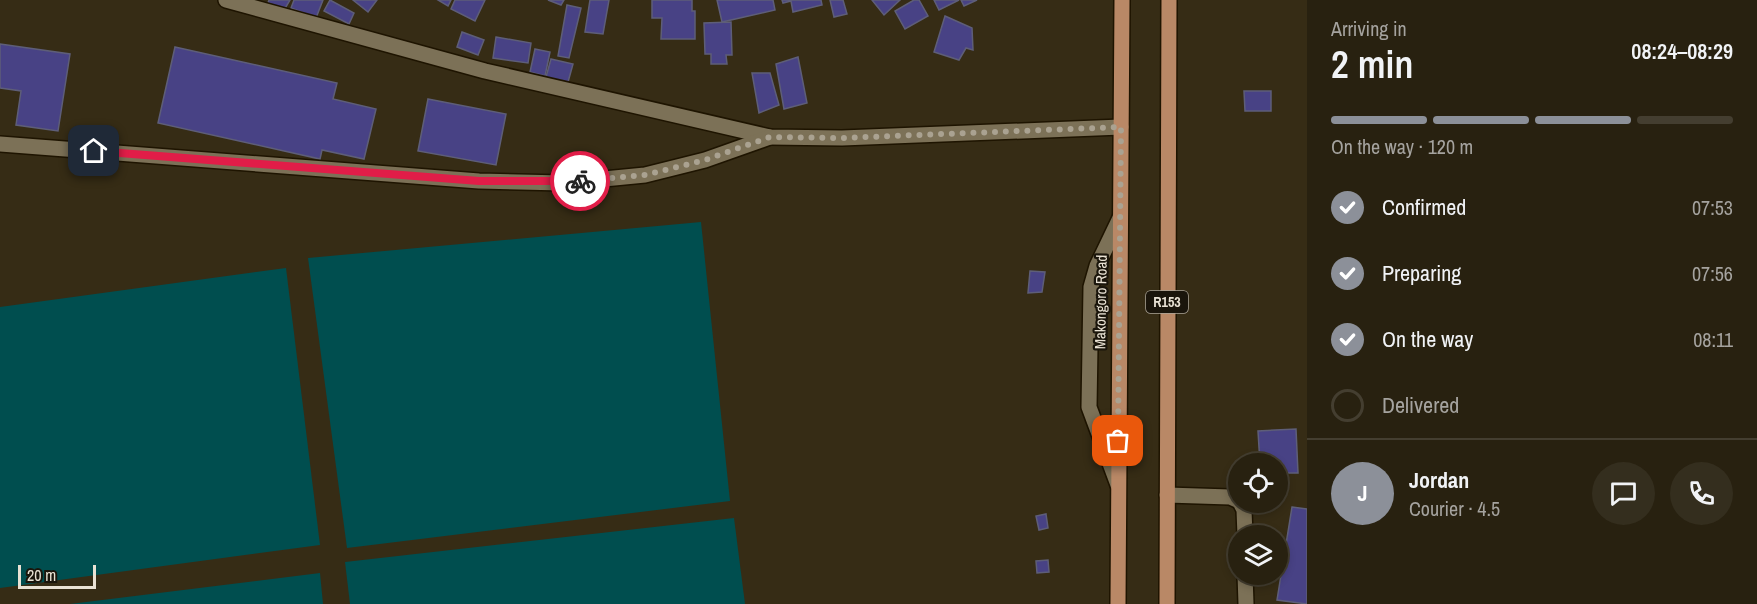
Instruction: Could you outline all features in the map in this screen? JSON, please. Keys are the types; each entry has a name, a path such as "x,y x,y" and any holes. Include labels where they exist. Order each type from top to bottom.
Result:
{"main road":[{"name":"Makongoro Road","path":"1118,604 1122,0"},
{"name":"R153","path":"1167,604 1169,0"}],"street":[{"path":"226,0 484,71 770,137 842,138 1121,127"},
{"path":"0,144 479,181 562,183 645,175 705,160 770,137"},
{"path":"1118,485 1089,407 1091,287 1097,266 1120,218"},
{"path":"1167,495 1228,497"},
{"path":"1245,585 1246,604"}],"water":[{"path":"701,222 730,501 347,548 308,258"},
{"path":"286,268 320,545 0,588 0,307"},
{"path":"734,518 745,604 350,604 345,562"},
{"path":"320,573 323,604 70,604"}],"building":[{"path":"269,0 290,0 283,12 268,3"},
{"path":"294,0 323,0 316,18 291,8"},
{"path":"330,0 354,13 349,24 324,11"},
{"path":"353,0 377,0 368,12"},
{"path":"438,0 451,0 448,6"},
{"path":"455,0 485,0 475,21 451,9"},
{"path":"548,0 564,0 561,5"},
{"path":"590,0 609,0 603,34 585,32"},
{"path":"652,0 692,0 692,11 695,11 695,39 661,39 662,18 652,18"},
{"path":"717,0 773,0 775,10 722,22"},
{"path":"782,0 821,0 822,5 793,12 791,1 783,3"},
{"path":"830,0 843,0 847,14 834,17"},
{"path":"872,0 900,0 884,15"},
{"path":"914,0 919,0 928,16 905,29 895,11"},
{"path":"934,0 959,0 939,10"},
{"path":"961,0 977,0 964,6"},
{"path":"567,5 581,8 569,58 558,56"},
{"path":"945,16 972,28 973,50 966,48 959,60 934,52"},
{"path":"731,22 732,55 726,55 727,64 711,64 711,54 705,54 704,23"},
{"path":"462,32 484,40 478,55 457,47"},
{"path":"496,37 531,43 528,63 493,58"},
{"path":"0,44 70,54 58,131 16,125 21,91 0,88"},
{"path":"175,47 337,83 333,99 376,109 364,159 322,150 320,159 158,123"},
{"path":"535,49 550,52 545,76 530,72"},
{"path":"798,57 807,103 784,109 776,64"},
{"path":"551,59 573,64 568,82 546,77"},
{"path":"752,73 770,73 779,105 759,113"},
{"path":"1244,91 1271,91 1271,111 1245,111"},
{"path":"428,99 506,114 496,165 418,151"},
{"path":"1030,271 1045,272 1042,292 1028,293"},
{"path":"1296,429 1298,473 1288,473 1288,453 1259,453 1258,431"},
{"path":"1292,507 1307,509 1307,604 1277,600 1279,585 1288,585 1288,532"},
{"path":"1046,514 1048,528 1039,530 1036,516"},
{"path":"1048,560 1049,572 1037,573 1036,561"}],"way so far":[{"path":"580,181 645,175 705,160 770,137 842,138 1121,127 1118,441"}],"route":[{"path":"94,151 479,181 562,183 580,181"}]}
